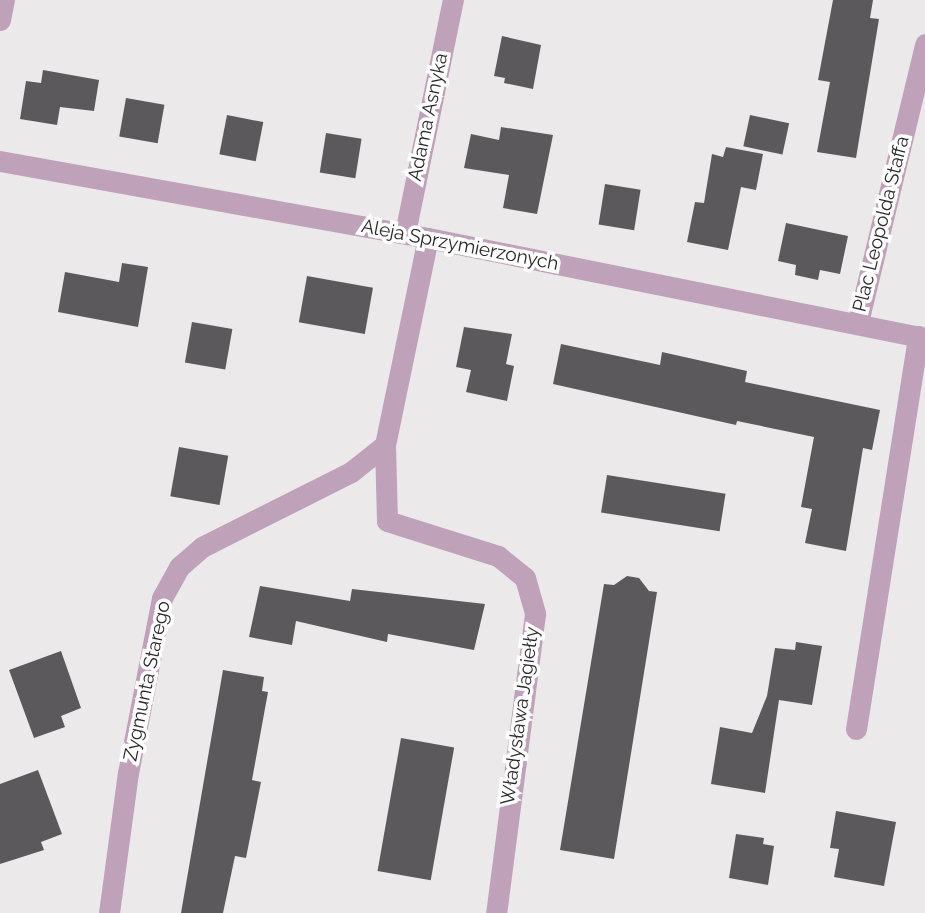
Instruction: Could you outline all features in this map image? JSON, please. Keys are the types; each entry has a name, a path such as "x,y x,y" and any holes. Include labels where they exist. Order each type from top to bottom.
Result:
{"street":[{"path":"0,20 4,0"},
{"name":"Adama Asnyka","path":"405,233 453,0"},
{"name":"Plac Leopolda Staffa","path":"858,322 925,44"},
{"name":"Aleja Sprzymierzonych","path":"0,161 405,233 922,337 856,729"},
{"path":"385,445 428,238"},
{"name":"Zygmunta Starego","path":"109,913 128,773 162,598 179,567 244,522 351,472 385,445"},
{"name":"Władysława Jagiełły","path":"385,445 387,520 498,556 525,578 535,614 496,913"}],"building":[{"path":"833,0 873,0 870,18 879,19 856,158 817,152 830,82 818,80"},
{"path":"502,36 541,45 533,89 504,83 505,78 494,76"},
{"path":"43,70 99,80 94,111 60,107 57,125 20,119 26,81 41,83"},
{"path":"126,98 164,105 158,143 119,136"},
{"path":"227,115 263,122 256,161 219,154"},
{"path":"750,115 789,123 782,155 743,146"},
{"path":"501,127 553,135 537,214 503,208 509,175 464,168 471,134 499,140"},
{"path":"326,133 362,139 355,178 320,173"},
{"path":"726,147 763,154 756,190 741,187 728,250 687,242 695,202 704,203 712,154 723,157"},
{"path":"605,184 641,190 634,230 599,224"},
{"path":"786,223 848,236 840,274 820,270 818,280 795,275 796,265 778,261"},
{"path":"122,263 148,267 138,327 58,312 65,272 119,282"},
{"path":"307,276 373,288 365,334 299,322"},
{"path":"192,322 232,329 225,369 185,362"},
{"path":"464,327 512,334 506,364 514,366 507,401 466,392 471,370 456,367"},
{"path":"561,344 660,365 662,352 747,371 745,382 880,410 872,450 863,448 846,551 805,543 812,509 801,507 814,437 737,421 736,425 553,384"},
{"path":"179,447 228,456 220,505 170,496"},
{"path":"607,475 726,494 720,531 601,513"},
{"path":"627,576 639,578 649,591 657,592 614,859 560,850 604,584 614,585"},
{"path":"260,586 350,601 352,589 485,604 474,650 388,634 387,642 296,621 292,645 249,637"},
{"path":"796,642 822,646 812,705 779,700 765,793 711,784 720,727 752,733 767,696 775,648 795,650"},
{"path":"61,651 81,708 61,716 65,727 34,738 9,670"},
{"path":"223,670 264,677 262,691 268,692 252,780 261,782 246,858 235,856 223,913 181,913"},
{"path":"401,738 454,747 431,880 378,871"},
{"path":"38,770 62,834 41,842 44,850 0,864 0,784"},
{"path":"836,811 896,822 884,886 834,877 839,849 830,848"},
{"path":"736,834 764,838 763,844 774,846 768,885 729,878"}]}
